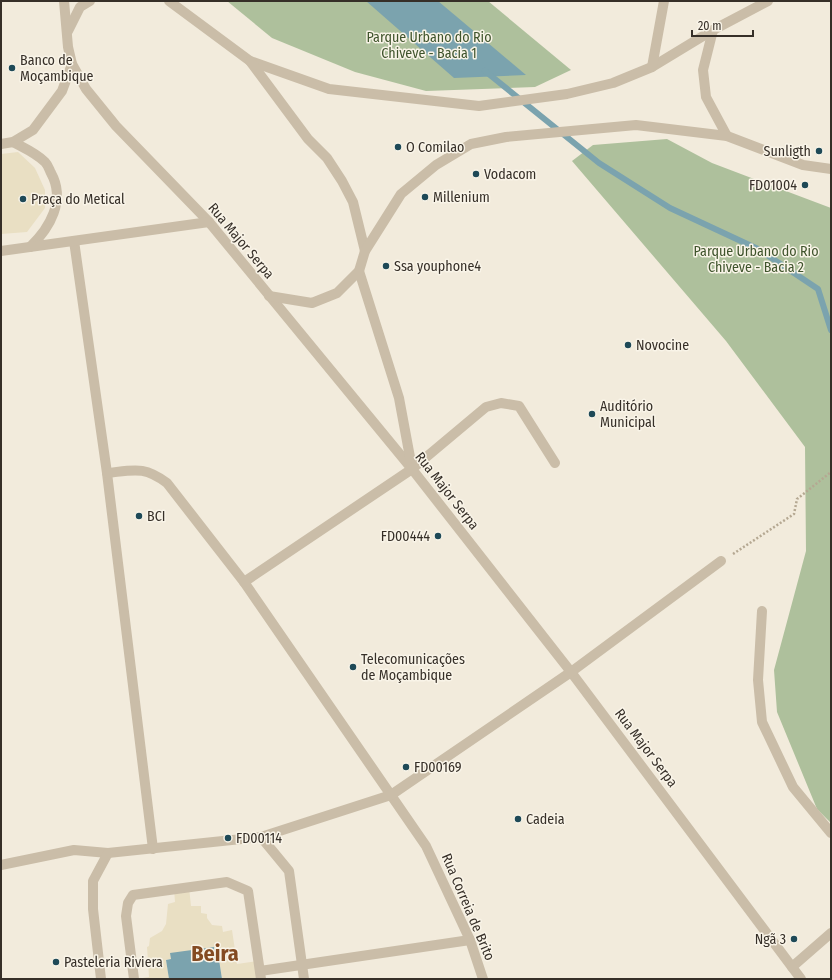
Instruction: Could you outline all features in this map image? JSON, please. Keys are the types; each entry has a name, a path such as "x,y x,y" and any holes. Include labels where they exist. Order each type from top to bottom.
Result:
{"street":[{"name":"Rua Major Serpa","path":"64,1 68,31 68,47 72,64 86,89 116,126 209,222 412,469 571,672 801,979"},
{"path":"68,31 80,7 90,1"},
{"path":"169,1 250,60 329,89 479,106 566,94 613,83 652,67 713,30 764,2"},
{"path":"652,67 664,1"},
{"path":"713,30 704,70 706,97 727,136"},
{"path":"250,60 308,139 327,158 342,181 353,202 364,250"},
{"path":"1,144 13,142 33,130 62,91 72,64"},
{"path":"412,469 399,398 359,271 364,250 401,194 436,165 471,144 506,137 636,125 727,136 803,165 831,169"},
{"path":"13,142 46,162 54,178 58,195 55,212 42,236 30,247"},
{"path":"1,251 209,222"},
{"path":"74,241 107,473 153,849"},
{"path":"269,296 312,303 337,293 359,271"},
{"path":"244,582 412,469 486,407 500,403 519,406 555,463"},
{"name":"Rua Correia de Brito","path":"107,473 139,470 154,473 167,483 244,582 426,846 470,940 483,979"},
{"path":"1,865 74,850 108,853 262,837 391,795 571,672 721,562"},
{"path":"762,611 758,680 762,722 793,787 831,832"},
{"path":"262,837 289,871 304,979"},
{"path":"101,979 93,909 93,881 108,853"},
{"path":"134,979 126,916 128,903 133,895 227,882 248,890 260,975 303,964 470,940"},
{"path":"792,967 831,933"}],"path":[{"path":"721,562 794,514 797,500 814,484 831,472"}],"green space":[{"name":"Parque Urbano do Rio Chiveve - Bacia 1","path":"227,1 488,1 571,70 535,87 426,91 355,72 272,38"},
{"name":"Parque Urbano do Rio Chiveve - Bacia 2","path":"667,139 712,163 831,208 831,823 817,809 777,712 774,670 806,551 805,447 726,341 572,161 593,145"}],"shaded area":[{"name":"Praça do Metical","path":"18,152 35,168 45,190 45,208 27,232 1,234 1,154"},
{"path":"189,887 191,906 201,906 201,913 207,914 207,918 212,925 222,926 223,932 232,930 237,964 258,961 261,979 222,979 218,953 215,953 214,947 166,960 169,979 136,979 149,977 147,947 149,946 150,938 162,931 166,924 168,904 175,902 174,889"}],"water":[{"path":"366,1 438,1 526,75 454,78"},
{"path":"214,947 215,953 218,953 222,979 169,979 166,960 171,959 170,953"}],"waterway":[{"path":"485,71 599,163 670,208 758,249 818,289 831,330"}],"place":[{"name":"Banco de Moçambique","path":"12,68"},
{"name":"O Comilao","path":"398,147"},
{"name":"Sunligth","path":"819,151"},
{"name":"Vodacom","path":"476,174"},
{"name":"FD01004","path":"805,185"},
{"name":"Millenium","path":"425,197"},
{"name":"Praça do Metical","path":"23,199"},
{"name":"Ssa youphone4","path":"386,266"},
{"name":"Novocine","path":"628,345"},
{"name":"Auditório Municipal","path":"592,414"},
{"name":"BCI","path":"139,516"},
{"name":"FD00444","path":"438,536"},
{"name":"Telecomunicações de Moçambique","path":"353,667"},
{"name":"FD00169","path":"406,767"},
{"name":"Cadeia","path":"518,819"},
{"name":"FD00114","path":"228,838"},
{"name":"Ngã 3","path":"794,939"},
{"name":"Pasteleria Riviera","path":"56,962"}],"district":[{"name":"Beira","path":"215,953"}]}
